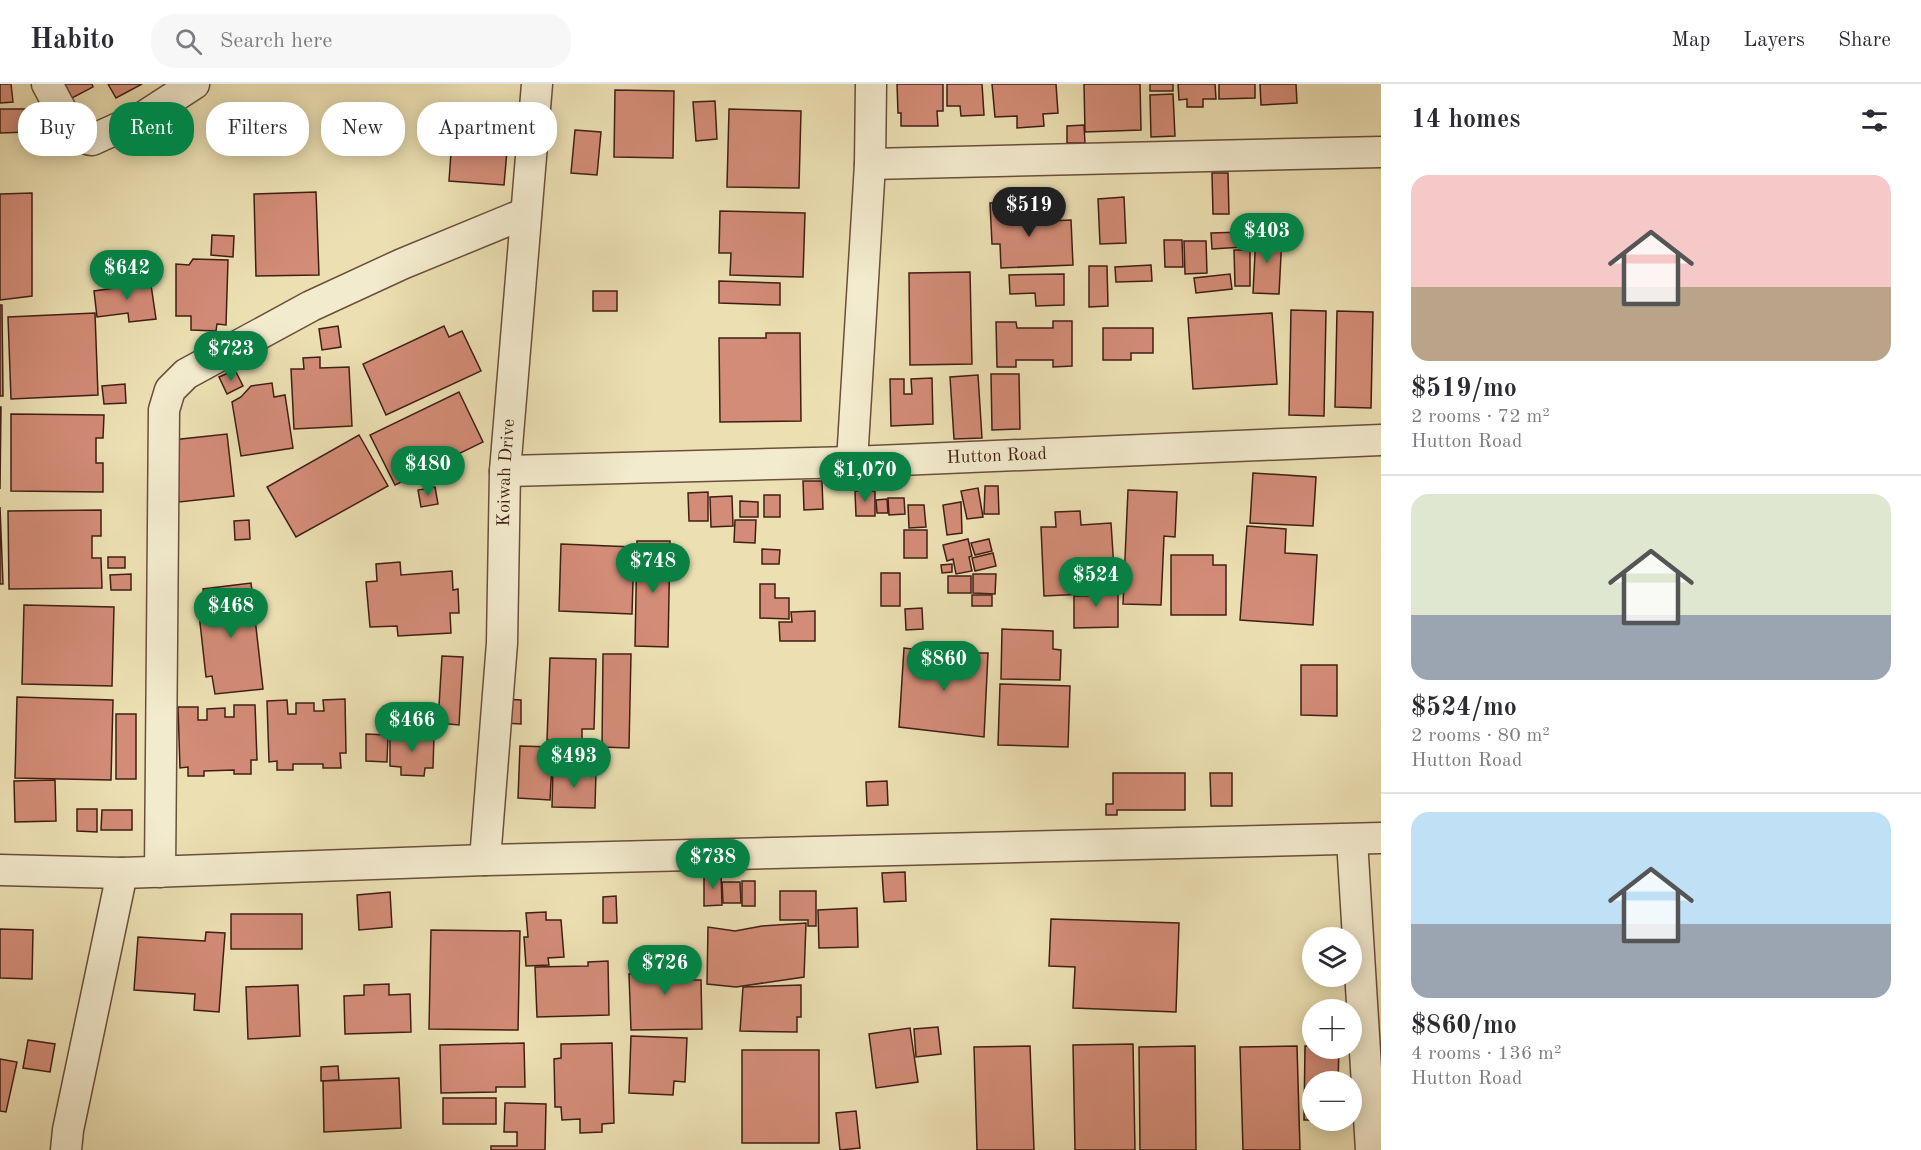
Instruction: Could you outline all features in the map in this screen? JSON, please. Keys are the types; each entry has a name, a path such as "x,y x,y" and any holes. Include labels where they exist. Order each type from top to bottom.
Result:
{"street":[{"path":"47,84 75,133 84,140 92,140 143,117 194,84"},
{"name":"Koiwah Drive","path":"485,860 502,644 505,471 537,84"},
{"path":"852,462 870,164 871,84"},
{"path":"870,164 1381,152"},
{"path":"160,872 164,410 170,390 186,374 311,306 402,264 526,213"},
{"name":"Hutton Road","path":"505,471 852,462 1381,440"},
{"path":"0,870 122,873 485,860 1366,839 1371,1150"},
{"path":"66,1150 68,1130 122,873"}],"building":[{"path":"0,84 11,84 13,102 0,103"},
{"path":"65,84 92,84 93,87 72,98"},
{"path":"108,84 142,84 116,98"},
{"path":"897,84 943,84 943,111 937,111 938,126 901,126"},
{"path":"947,84 982,84 984,115 961,116 960,106 947,106"},
{"path":"992,84 1056,84 1058,113 1043,114 1044,126 1017,128 1017,116 995,117"},
{"path":"1084,84 1140,84 1141,130 1085,132"},
{"path":"1150,84 1173,84 1173,91 1150,91"},
{"path":"1178,84 1215,84 1216,99 1203,99 1203,107 1187,107 1187,99 1179,100"},
{"path":"1219,84 1255,84 1255,98 1219,99"},
{"path":"1260,84 1296,84 1297,103 1261,105"},
{"path":"615,90 674,91 673,158 614,157"},
{"path":"1173,94 1175,136 1151,137 1150,95"},
{"path":"715,101 717,139 696,141 693,102"},
{"path":"0,109 18,109 18,132 0,133"},
{"path":"729,109 801,111 799,188 727,187"},
{"path":"1084,125 1085,143 1067,143 1067,126"},
{"path":"575,130 601,132 597,175 571,173"},
{"path":"451,156 507,156 504,185 449,181"},
{"path":"1212,173 1228,173 1229,214 1213,214"},
{"path":"316,192 319,275 256,276 254,194"},
{"path":"32,193 32,296 0,300 0,194"},
{"path":"1124,197 1126,243 1100,244 1098,199"},
{"path":"1025,201 1026,222 1071,220 1073,265 1001,268 1000,244 992,244 990,203"},
{"path":"720,211 805,213 803,277 730,275 731,253 719,253"},
{"path":"1242,232 1243,247 1212,249 1211,233"},
{"path":"1256,234 1282,236 1279,294 1253,293"},
{"path":"212,235 234,236 233,257 211,255"},
{"path":"1164,240 1182,240 1183,267 1165,267"},
{"path":"1184,241 1206,241 1207,273 1185,274"},
{"path":"1234,250 1250,250 1250,286 1235,286"},
{"path":"193,259 228,260 226,325 217,324 216,331 191,330 191,316 176,316 176,264 189,265"},
{"path":"1151,265 1152,281 1116,282 1115,267"},
{"path":"1089,266 1107,266 1108,306 1089,307"},
{"path":"970,272 972,364 910,365 909,273"},
{"path":"1064,274 1064,305 1036,306 1035,293 1010,294 1009,275"},
{"path":"1230,274 1232,289 1196,293 1194,278"},
{"path":"150,278 156,319 129,322 128,313 97,317 94,291 129,286 128,281"},
{"path":"719,281 780,283 780,305 719,303"},
{"path":"593,291 617,291 617,311 593,311"},
{"path":"0,305 2,305 3,396 0,396"},
{"path":"1291,310 1326,311 1324,416 1289,415"},
{"path":"1337,311 1373,312 1371,408 1335,407"},
{"path":"95,313 98,395 11,399 8,317"},
{"path":"1272,313 1277,384 1193,389 1188,318"},
{"path":"1053,321 1072,321 1072,366 1053,367 1053,360 1016,360 1016,367 997,367 996,322 1016,322 1017,328 1053,328"},
{"path":"338,326 341,347 322,350 319,329"},
{"path":"444,326 449,337 462,331 481,371 386,415 363,364"},
{"path":"1103,328 1153,328 1153,353 1131,353 1131,360 1103,360"},
{"path":"766,333 800,333 801,421 720,422 719,338 766,338"},
{"path":"320,357 320,368 349,367 352,426 294,429 291,369 304,369 303,358"},
{"path":"235,370 243,386 227,394 219,377"},
{"path":"991,374 1019,374 1020,429 992,430"},
{"path":"978,375 982,438 954,439 950,377"},
{"path":"932,378 933,424 891,426 890,379 904,379 904,394 912,394 911,379"},
{"path":"272,383 274,397 285,395 293,448 241,456 232,402 241,397 251,386"},
{"path":"125,384 126,403 104,404 102,386"},
{"path":"459,392 483,442 395,485 370,435"},
{"path":"0,407 1,407 0,489"},
{"path":"11,414 104,415 103,438 96,438 96,463 103,463 103,492 11,491"},
{"path":"227,434 234,496 179,502 172,440"},
{"path":"359,435 388,486 296,537 267,487"},
{"path":"1253,473 1316,477 1313,526 1250,523"},
{"path":"803,481 822,481 823,509 804,510"},
{"path":"985,486 998,486 999,514 984,514"},
{"path":"435,487 438,504 421,507 418,490"},
{"path":"978,488 983,517 967,519 961,491"},
{"path":"1128,490 1177,492 1175,537 1164,536 1161,605 1123,604"},
{"path":"855,491 875,491 875,516 856,516"},
{"path":"708,492 708,521 689,521 688,493"},
{"path":"764,495 780,495 780,517 764,517"},
{"path":"732,496 733,526 711,527 710,497"},
{"path":"888,498 904,498 905,514 889,515"},
{"path":"887,499 888,513 877,513 876,500"},
{"path":"740,501 758,502 758,517 740,517"},
{"path":"961,502 962,533 947,535 943,505"},
{"path":"908,505 924,505 926,527 909,528"},
{"path":"0,507 3,584 0,584"},
{"path":"101,510 101,536 92,536 92,558 101,558 102,588 9,589 8,511"},
{"path":"1080,511 1081,525 1111,523 1114,569 1084,570 1085,594 1044,596 1041,527 1056,527 1055,512"},
{"path":"249,520 250,539 235,540 234,521"},
{"path":"735,520 756,520 755,543 734,542"},
{"path":"1247,526 1286,529 1285,553 1317,555 1313,625 1240,620"},
{"path":"904,530 927,530 927,558 904,558"},
{"path":"968,539 972,556 969,557 972,571 956,574 953,559 947,561 943,545"},
{"path":"989,539 992,551 975,555 971,543"},
{"path":"637,541 670,541 668,647 635,646"},
{"path":"561,544 634,547 632,614 559,611"},
{"path":"762,549 780,550 779,564 762,564"},
{"path":"993,553 996,566 975,571 972,558"},
{"path":"1171,555 1213,555 1213,565 1226,565 1226,615 1171,615"},
{"path":"108,557 125,557 125,568 108,568"},
{"path":"400,562 401,575 452,571 453,590 458,589 459,613 450,613 451,633 398,636 397,626 370,627 366,582 377,581 376,564"},
{"path":"952,564 952,572 942,573 941,565"},
{"path":"881,573 900,573 900,606 881,606"},
{"path":"131,574 131,590 111,590 110,575"},
{"path":"973,574 996,574 995,594 973,593"},
{"path":"948,576 971,576 971,593 948,593"},
{"path":"251,583 263,689 215,694 212,676 206,677 198,605 205,604 203,589"},
{"path":"1088,583 1107,583 1107,593 1118,593 1118,627 1074,628 1074,596 1088,596"},
{"path":"760,584 775,584 775,598 789,598 789,619 760,618"},
{"path":"972,595 992,595 992,606 972,606"},
{"path":"24,605 114,607 112,686 22,684"},
{"path":"922,608 923,629 906,630 905,609"},
{"path":"815,611 815,641 780,641 779,622 792,622 791,612"},
{"path":"1002,629 1053,631 1053,649 1061,650 1060,680 1001,679"},
{"path":"904,648 944,653 988,653 984,737 899,727"},
{"path":"603,654 631,654 629,748 602,747"},
{"path":"442,656 463,657 459,725 438,723"},
{"path":"550,658 596,659 594,729 582,729 582,741 547,740"},
{"path":"1301,665 1337,665 1337,716 1301,715"},
{"path":"1000,684 1070,686 1068,747 998,745"},
{"path":"17,697 113,700 111,780 15,778"},
{"path":"345,699 346,753 340,753 341,768 323,768 323,764 293,764 293,770 277,770 277,761 269,762 267,701 287,700 288,714 296,714 296,703 314,703 314,711 324,711 323,700"},
{"path":"502,699 521,700 521,724 501,723"},
{"path":"234,705 255,705 257,760 251,760 251,774 234,774 234,770 204,771 204,776 188,776 188,767 180,768 178,707 198,707 198,720 207,720 207,709 225,708 225,717 234,717"},
{"path":"116,714 136,714 136,779 116,779"},
{"path":"392,718 405,718 405,731 392,731"},
{"path":"366,734 388,735 387,762 366,761"},
{"path":"390,734 434,735 433,768 425,768 424,776 401,775 401,767 390,766"},
{"path":"520,746 553,747 550,800 518,798"},
{"path":"553,769 596,770 595,808 552,807"},
{"path":"1113,773 1185,773 1185,810 1117,810 1117,815 1106,815 1106,804 1113,804"},
{"path":"1210,773 1232,773 1232,806 1211,806"},
{"path":"55,780 56,821 15,822 14,781"},
{"path":"887,781 888,805 867,806 866,782"},
{"path":"77,809 97,809 97,832 77,831"},
{"path":"102,810 132,810 132,830 101,830"},
{"path":"905,872 906,901 884,902 882,873"},
{"path":"721,873 722,905 704,906 704,874"},
{"path":"742,881 755,881 755,906 742,906"},
{"path":"722,882 740,882 741,903 723,903"},
{"path":"780,891 816,891 816,926 808,926 808,920 780,920"},
{"path":"390,892 392,927 359,930 357,895"},
{"path":"616,896 617,923 603,923 603,897"},
{"path":"857,908 858,947 819,948 818,910"},
{"path":"546,912 546,920 561,920 564,957 548,958 549,965 526,966 524,937 528,937 526,913"},
{"path":"231,914 302,914 302,949 231,949"},
{"path":"1051,919 1179,923 1176,1012 1073,1008 1075,967 1049,966"},
{"path":"806,923 804,977 736,987 707,984 708,927 735,931 762,926"},
{"path":"0,929 33,930 32,979 0,978"},
{"path":"431,930 520,931 518,1030 429,1029"},
{"path":"206,932 225,933 219,1012 194,1010 195,994 134,990 138,937 205,941"},
{"path":"688,957 688,980 701,980 702,1029 631,1030 629,974 640,973 639,958"},
{"path":"608,961 609,1015 537,1017 535,967 588,966 588,962"},
{"path":"389,984 389,995 410,994 411,1032 345,1034 344,996 364,995 364,985"},
{"path":"298,985 300,1036 248,1039 246,987"},
{"path":"801,985 801,1017 797,1017 797,1032 740,1031 743,987"},
{"path":"938,1027 941,1054 916,1057 914,1029"},
{"path":"910,1028 918,1082 876,1088 869,1034"},
{"path":"631,1036 687,1038 685,1082 674,1081 673,1095 629,1093"},
{"path":"28,1040 55,1044 50,1072 23,1068"},
{"path":"524,1043 525,1087 496,1087 496,1092 441,1093 440,1045"},
{"path":"612,1043 614,1123 602,1124 602,1132 580,1133 580,1119 562,1120 561,1107 555,1107 554,1059 561,1058 561,1044"},
{"path":"1133,1044 1135,1150 1075,1150 1073,1045"},
{"path":"1030,1046 1034,1150 977,1150 974,1047"},
{"path":"1195,1046 1196,1150 1140,1150 1139,1047"},
{"path":"1297,1046 1300,1150 1243,1150 1240,1047"},
{"path":"742,1050 819,1050 819,1143 742,1143"},
{"path":"0,1059 17,1062 6,1112 0,1111"},
{"path":"1305,1059 1339,1059 1338,1071 1305,1071"},
{"path":"338,1066 339,1080 321,1081 321,1067"},
{"path":"399,1078 401,1128 324,1132 323,1081"},
{"path":"443,1098 496,1098 496,1124 443,1124"},
{"path":"505,1103 546,1104 545,1150 491,1150 491,1146 517,1146 517,1132 504,1132"},
{"path":"856,1111 860,1148 840,1150 836,1113"}]}
